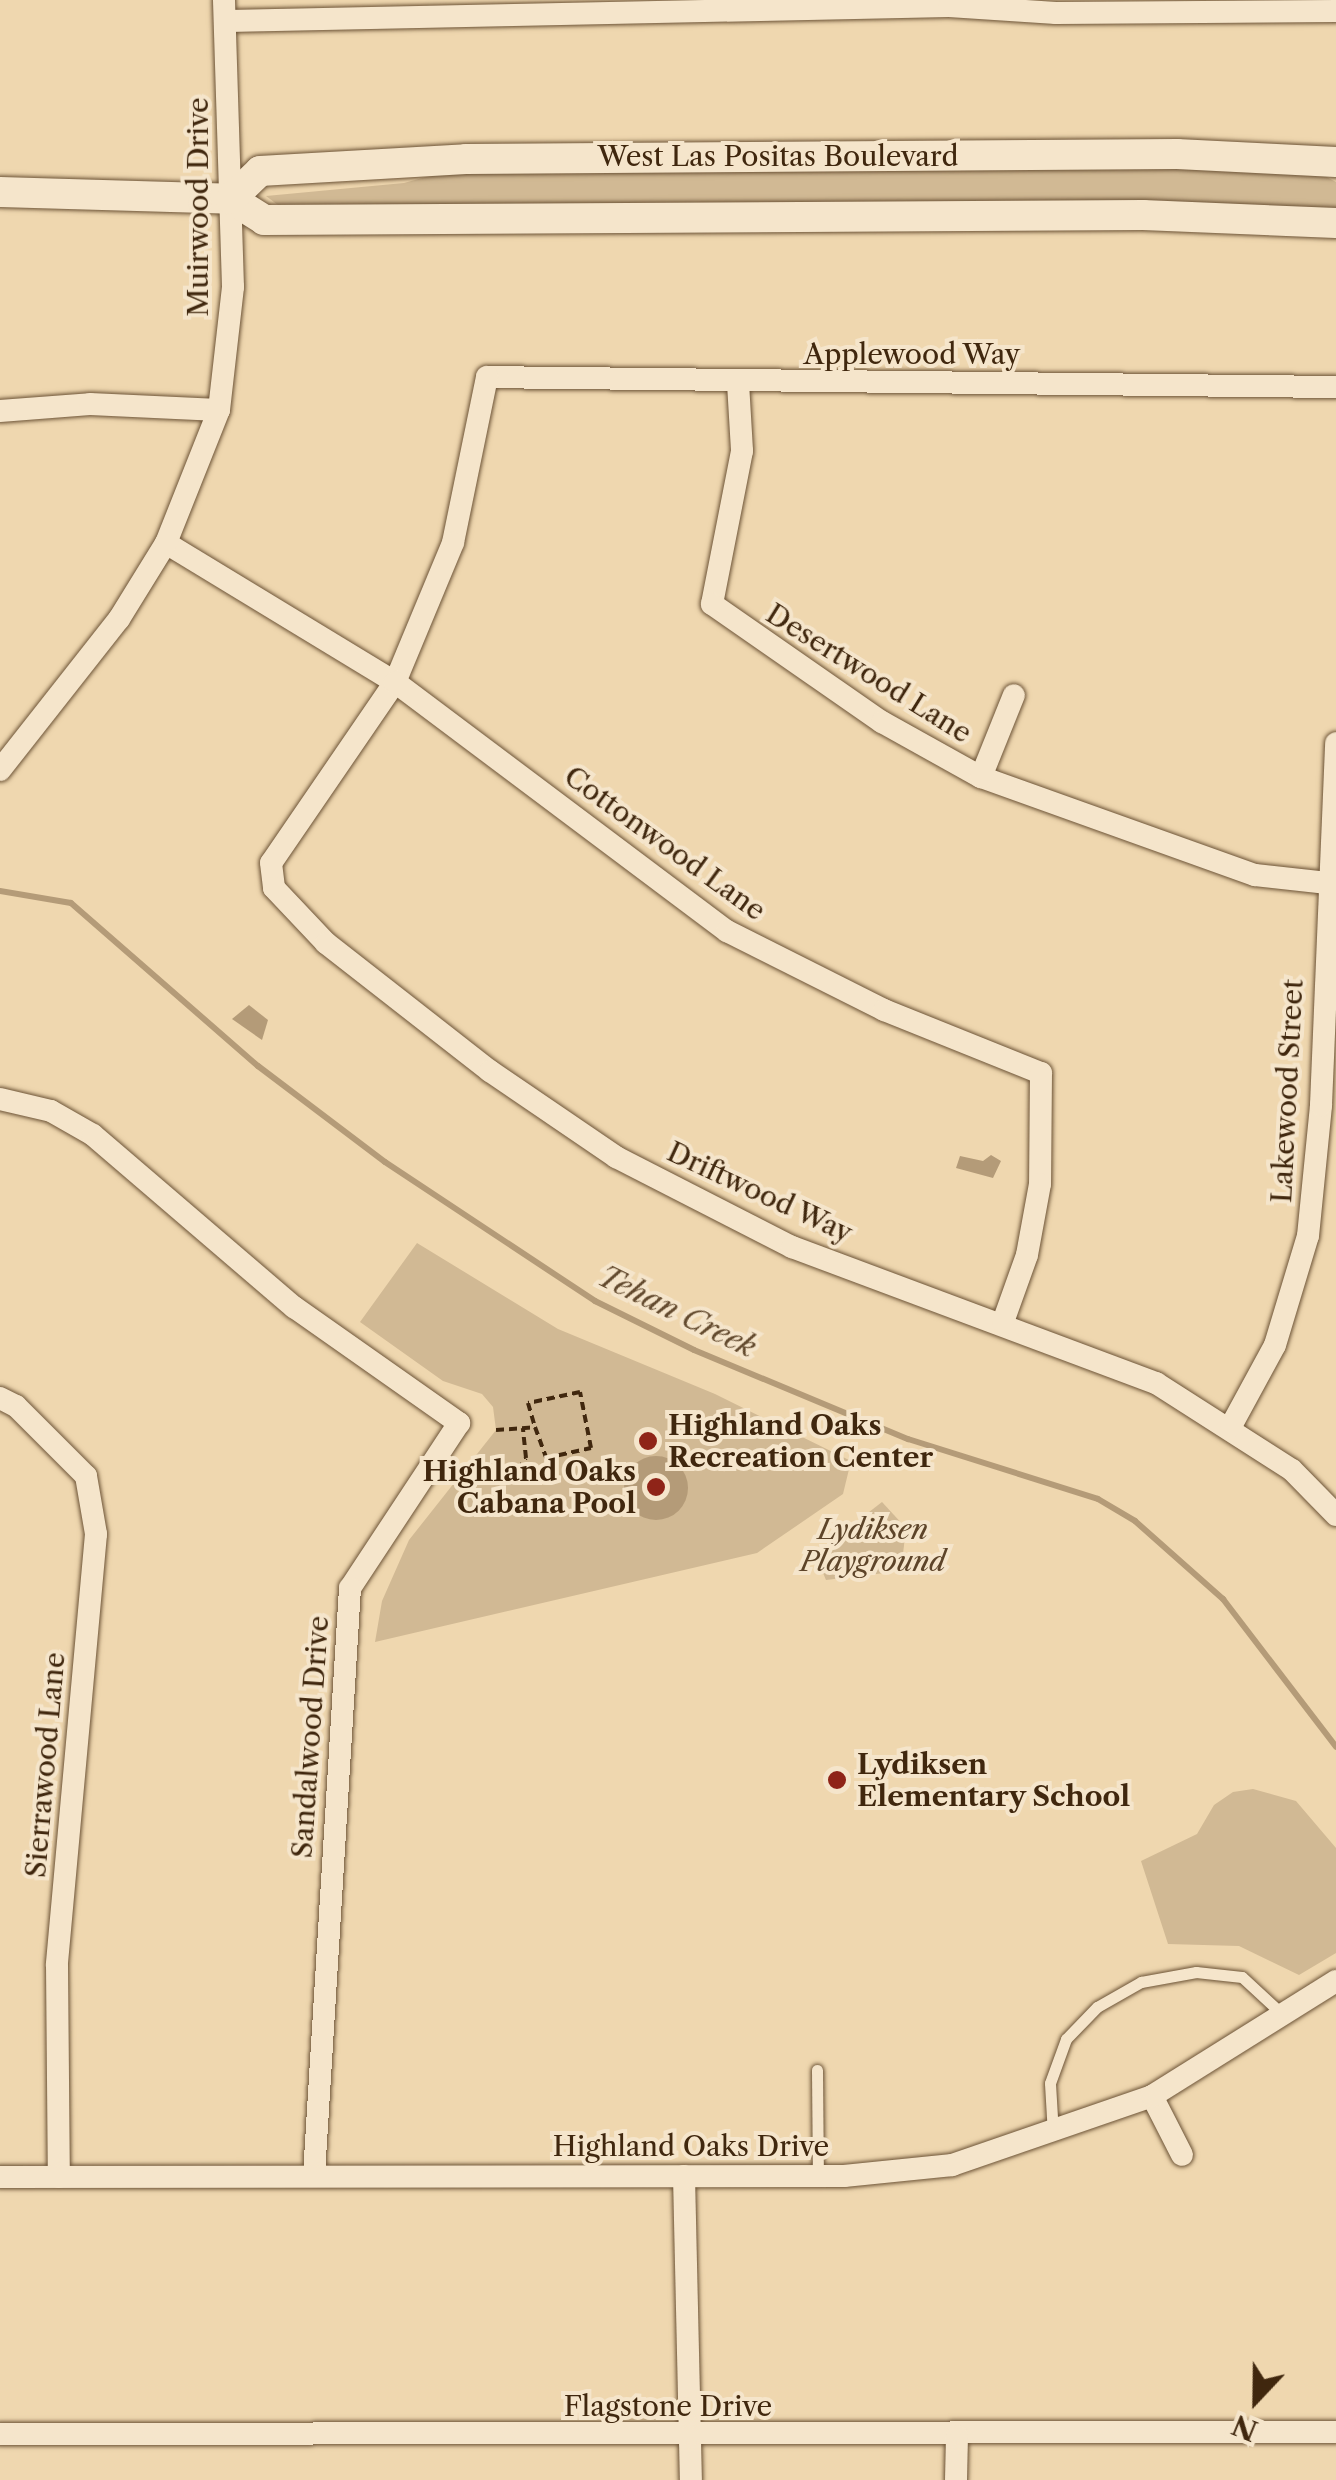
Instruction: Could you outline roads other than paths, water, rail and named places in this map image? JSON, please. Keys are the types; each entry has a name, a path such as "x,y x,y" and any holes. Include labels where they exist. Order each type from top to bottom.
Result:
{"main road":[{"name":"West Las Positas Boulevard","path":"231,199 260,171 466,158 1177,154 1336,162"},
{"path":"0,192 231,199 264,220 1143,215 1336,224"}],"street":[{"path":"226,11 799,4 1282,6 1336,11"},
{"name":"Muirwood Drive","path":"0,770 119,619 166,544 218,410 233,287 226,11"},
{"name":"Applewood Way","path":"395,682 453,542 487,377 738,383 1336,387"},
{"name":"Desertwood Lane","path":"738,383 742,450 712,604 882,722 980,777 1255,875 1328,884"},
{"path":"0,412 90,404 218,410"},
{"name":"Cottonwood Lane","path":"166,544 395,682 728,930 884,1010 1041,1072 1040,1184 1027,1255 1003,1322"},
{"name":"Driftwood Way","path":"395,682 271,863 274,888 326,943 490,1071 616,1157 792,1247 1120,1366 1231,1426 1292,1470 1336,1515"},
{"path":"980,777 1014,696"},
{"name":"Lakewood Street","path":"1231,1426 1275,1345 1308,1236 1328,1105 1328,884 1336,744"},
{"name":"Sandalwood Drive","path":"0,1099 51,1112 93,1135 220,1250 459,1423 350,1588 314,2175"},
{"name":"Sierrawood Lane","path":"0,1398 16,1406 86,1476 96,1534 56,1965 59,2176"},
{"name":"Highland Oaks Drive","path":"0,2178 818,2176 952,2165 1053,2134 1152,2096 1336,1980"},
{"path":"1152,2096 1182,2155"},
{"path":"684,2176 691,2480"},
{"name":"Flagstone Drive","path":"0,2434 956,2436 1336,2432"},
{"path":"956,2436 956,2480"}],"lane":[{"path":"1053,2134 1050,2082 1066,2039 1097,2007 1142,1982 1196,1972 1242,1977 1283,2015"},
{"path":"817,2070 818,2176"}],"waterway":[{"name":"Tehan Creek","path":"0,891 71,903 258,1066 385,1162 595,1301 694,1350 908,1439 1098,1499 1135,1521 1223,1599 1336,1747"}],"place":[{"name":"Highland Oaks Recreation Center","path":"648,1441"},
{"name":"Highland Oaks Cabana Pool","path":"656,1487"},
{"name":"Lydiksen Elementary School","path":"837,1780"}],"park label":[{"name":"Lydiksen Playground","path":"873,1545"}]}
